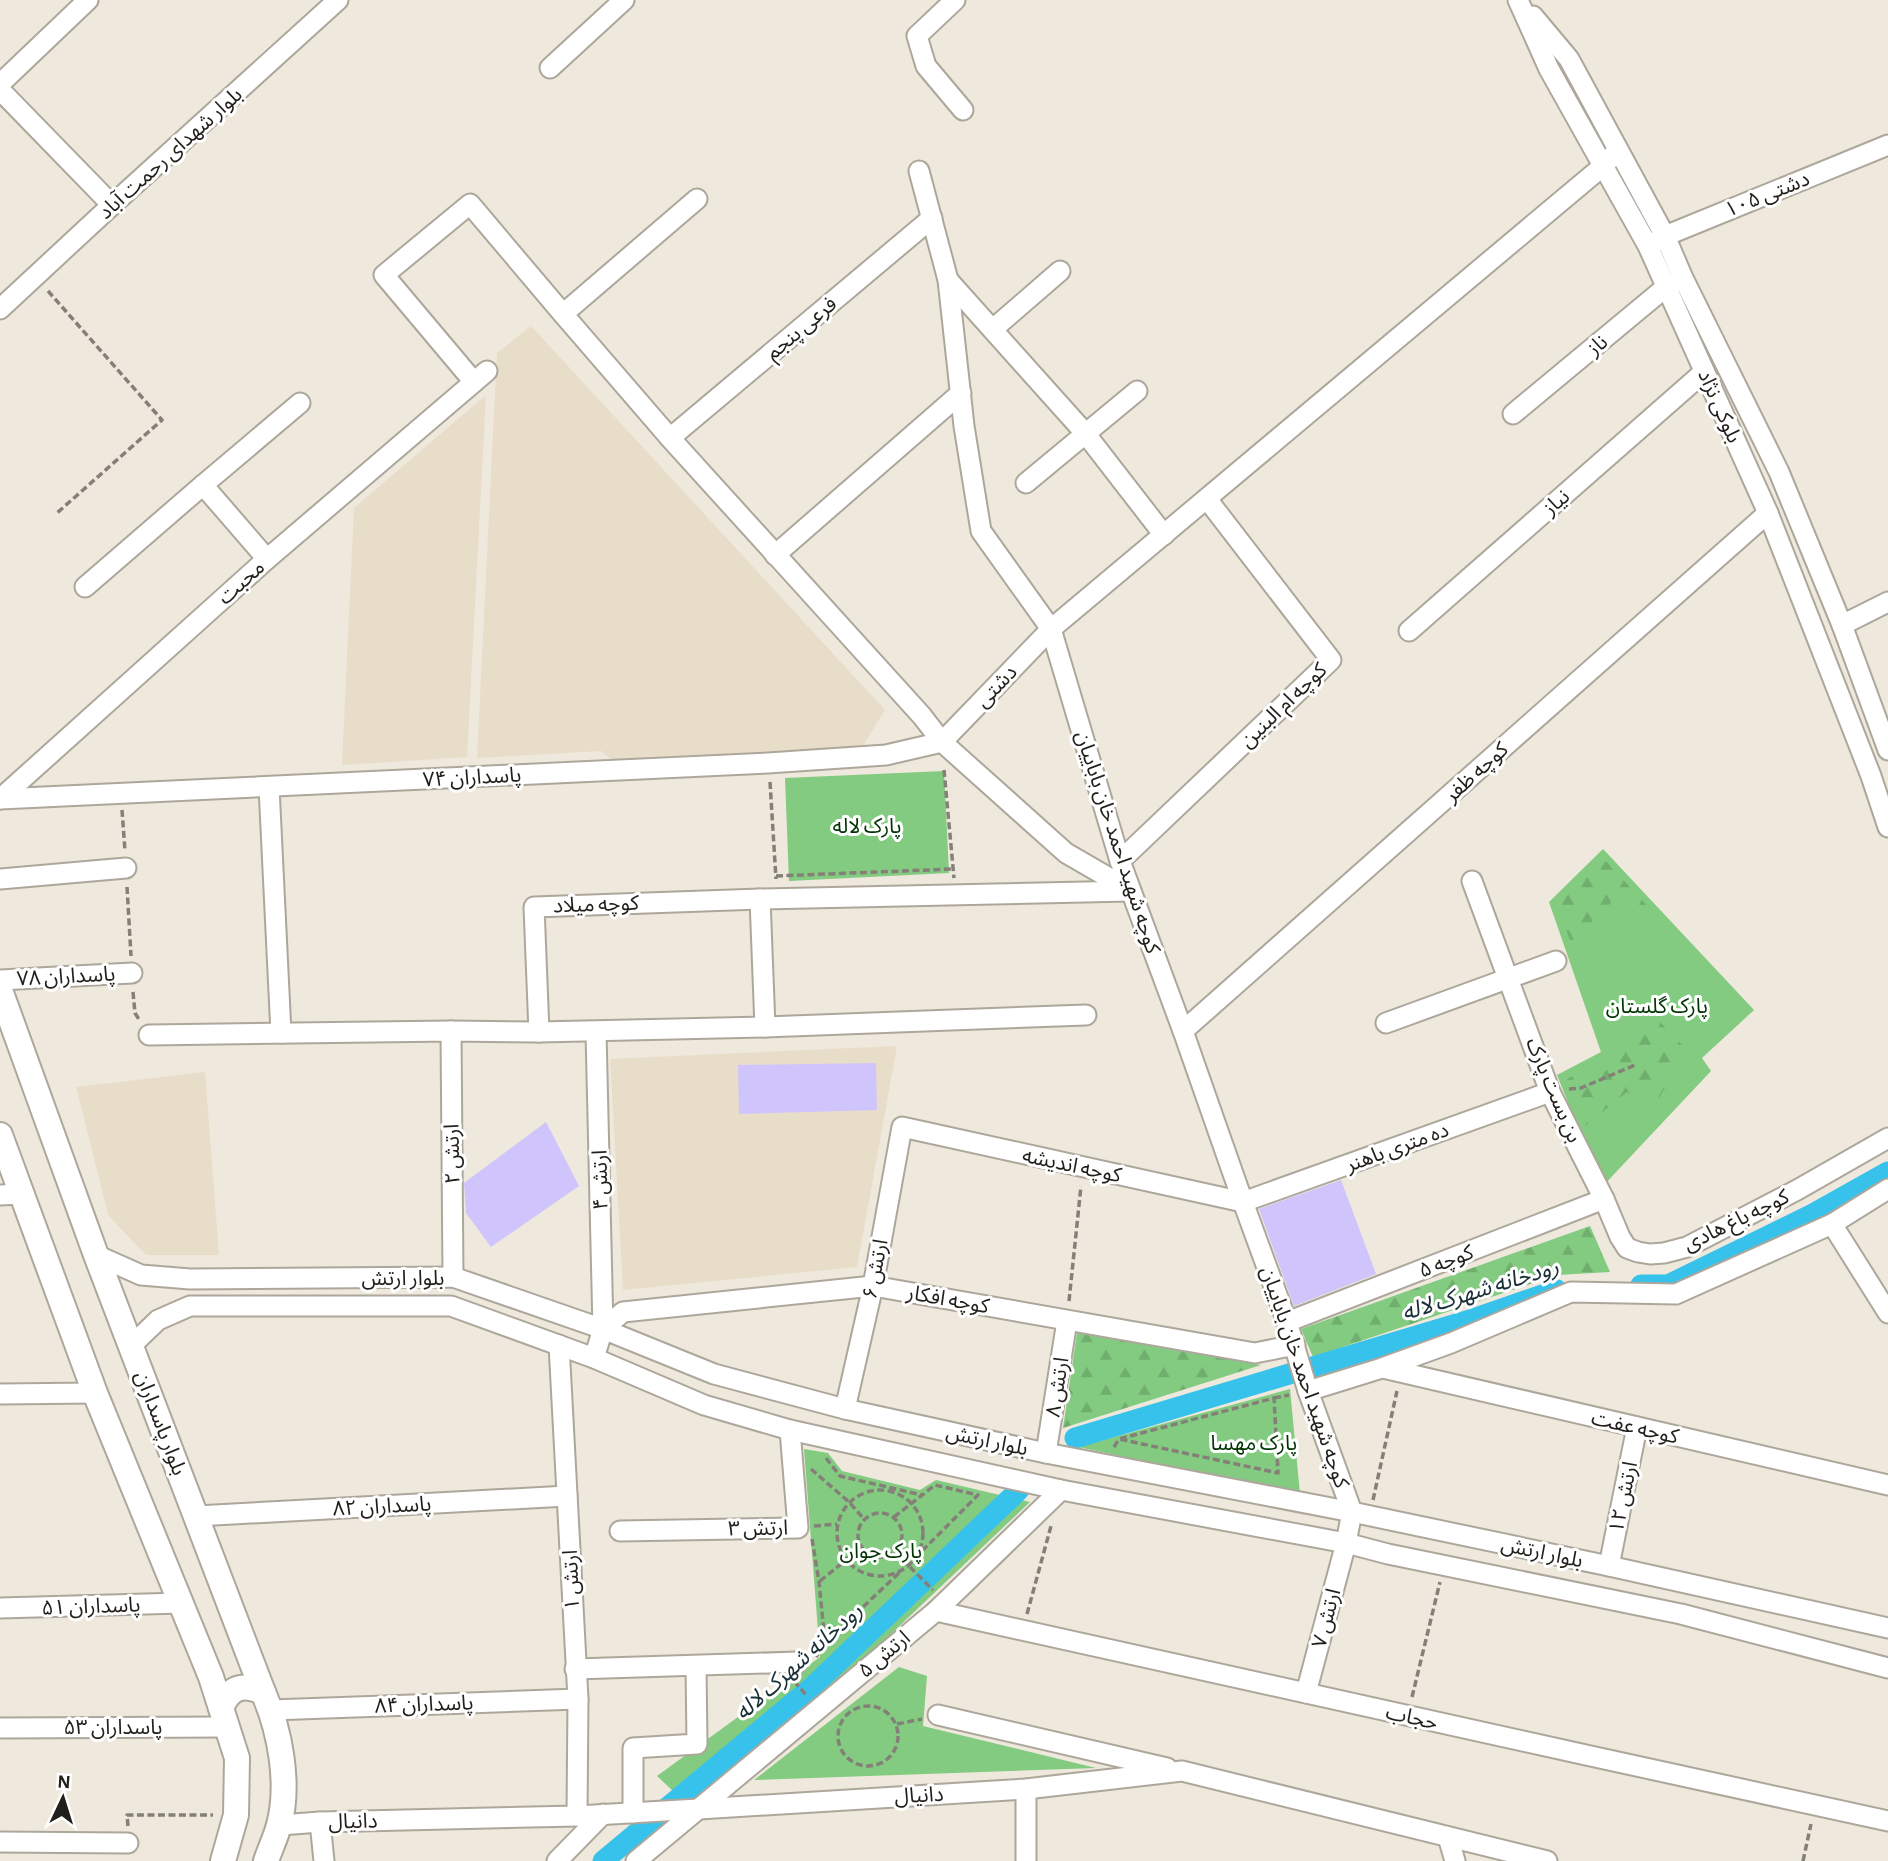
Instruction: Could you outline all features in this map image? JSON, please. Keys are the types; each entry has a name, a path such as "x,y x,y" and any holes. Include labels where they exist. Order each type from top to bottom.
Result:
{"main road":[{"name":"بلوار پاسداران","path":"0,990 96,1255 278,1733 284,1788 279,1825 265,1861"},
{"path":"0,1135 11,1194 182,1604 211,1677 237,1758 236,1815 223,1861"},
{"path":"211,1677 222,1683 235,1682 246,1675 252,1663"},
{"path":"224,1717 226,1696 237,1688 250,1687 267,1701"}],"street":[{"path":"88,0 0,87 112,205"},
{"name":"بلوار شهدای رحمت آباد","path":"1,308 338,0"},
{"path":"550,68 624,0"},
{"path":"955,0 916,36 926,66 963,110"},
{"name":"بلوکی نژاد","path":"1519,0 1569,59 1617,151 1675,283 1779,472 1842,625 1888,750"},
{"name":"بلوکی نژاد","path":"1519,0 1549,69 1603,166 1656,241"},
{"name":"دشتی ۱۰۵","path":"1656,241 1888,145"},
{"name":"دشتی","path":"942,742 1051,629 1603,166 1617,151"},
{"name":"کوچه شهید احمد خان باباییان","path":"919,171 948,280 981,531 1051,629 1120,861 1184,1031 1287,1322 1306,1385 1361,1514"},
{"path":"697,199 562,314 670,438 922,716 942,742 1066,853 1131,891"},
{"name":"محبت","path":"0,799 267,559 481,377 384,275 470,204 562,314"},
{"name":"فرعی پنجم","path":"670,438 932,218"},
{"path":"993,329 1060,271"},
{"path":"948,280 1085,433 1164,535"},
{"name":"بلوکی نژاد","path":"1675,283 1704,372 1768,513 1871,776 1888,827"},
{"name":"ناز","path":"1513,414 1675,283"},
{"name":"نیاز","path":"1409,631 1704,372"},
{"path":"1026,484 1137,391"},
{"path":"775,555 961,393"},
{"path":"86,587 300,403"},
{"path":"203,485 267,559"},
{"name":"کوچه ام البنین","path":"1120,861 1331,660 1207,499"},
{"name":"کوچه ظفر","path":"1184,1031 1768,513"},
{"path":"1842,625 1888,603"},
{"name":"پاسداران ۷۴","path":"0,799 768,763 886,755 942,742"},
{"path":"269,787 281,1032"},
{"path":"0,879 126,869"},
{"name":"بن بست پارک","path":"1472,881 1550,1092 1604,1199"},
{"name":"کوچه میلاد","path":"539,1032 534,907 769,898 1131,891"},
{"path":"765,1027 769,898"},
{"path":"1386,1023 1556,961"},
{"name":"پاسداران ۷۸","path":"0,980 132,973"},
{"path":"149,1035 281,1032 596,1032 1086,1015"},
{"name":"ارتش ۲","path":"451,1031 453,1277"},
{"name":"ارتش ۴","path":"594,1358 603,1329 596,1032"},
{"name":"ده متری باهنر","path":"1243,1202 1550,1092"},
{"name":"کوچه اندیشه","path":"902,1127 1243,1202"},
{"name":"ارتش ۶","path":"845,1409 873,1286 902,1127"},
{"name":"کوچه باغ هادی","path":"1604,1199 1627,1248 1637,1252 1664,1253 1687,1247 1797,1190 1888,1138"},
{"path":"1306,1385 1392,1370 1571,1292 1676,1294 1832,1224 1888,1189"},
{"name":"کوچه ۵","path":"1287,1322 1604,1199"},
{"path":"1832,1224 1888,1312"},
{"name":"بلوار ارتش","path":"96,1255 141,1275 190,1279 453,1277 603,1329 715,1374 845,1409 1046,1453 1361,1514 1609,1566 1888,1628"},
{"name":"کوچه افکار","path":"603,1329 623,1312 873,1286 1255,1353 1296,1349"},
{"name":"بلوار ارتش","path":"131,1346 158,1320 190,1306 451,1306 594,1358 704,1405 790,1430 1061,1490 1346,1543 1681,1615 1888,1668"},
{"name":"ارتش ۸","path":"1046,1453 1067,1321"},
{"name":"ارتش ۱","path":"559,1345 578,1699 577,1816"},
{"name":"کوچه عفت","path":"1392,1370 1888,1485"},
{"path":"0,1394 96,1393"},
{"name":"ارتش ۱۲","path":"1609,1566 1637,1427"},
{"name":"ارتش ۳","path":"620,1531 798,1528 790,1430"},
{"name":"ارتش ۵","path":"636,1861 941,1606 1061,1490"},
{"name":"پاسداران ۸۲","path":"196,1516 567,1496"},
{"name":"ارتش ۷","path":"1306,1693 1346,1543 1361,1514"},
{"path":"1681,1615 1688,1584"},
{"name":"پاسداران ۵۱","path":"0,1608 182,1604"},
{"name":"حجاب","path":"941,1606 1023,1629 1888,1821"},
{"path":"575,1669 799,1662"},
{"path":"642,1812 633,1748 696,1744 696,1666"},
{"name":"پاسداران ۸۴","path":"267,1701 578,1699"},
{"path":"939,1715 1182,1771"},
{"name":"پاسداران ۵۳","path":"0,1728 224,1717"},
{"name":"دانیال","path":"279,1825 603,1815 1026,1789 1182,1771 1547,1861"},
{"path":"1026,1789 1026,1861"},
{"path":"557,1861 603,1815"},
{"path":"320,1822 324,1861"},
{"path":"1448,1837 1455,1861"},
{"path":"0,1842 128,1843"}],"path":[{"path":"35,277 162,421 57,513"},
{"path":"942,742 956,894"},
{"path":"768,763 776,877 769,898"},
{"path":"121,794 135,1013 149,1035"},
{"path":"776,877 953,869"},
{"path":"1550,1092 1581,1088 1635,1065"},
{"path":"1067,1321 1083,1167"},
{"path":"1361,1514 1392,1370"},
{"path":"1274,1398 1278,1473 1251,1467 1119,1439 1274,1398"},
{"path":"825,1456 839,1476 922,1495"},
{"path":"809,1460 810,1479"},
{"path":"810,1467 864,1519"},
{"path":"810,1527 825,1643 908,1566 978,1495 935,1485 894,1517"},
{"path":"900,1572 876,1577 854,1568 845,1560 836,1537 841,1513 849,1502 860,1494 887,1490 911,1503 919,1515 923,1529 922,1544 916,1557"},
{"path":"1023,1629 1061,1490"},
{"path":"876,1513 894,1517 899,1522 903,1535 894,1552 881,1557 862,1548 858,1533 864,1519 876,1513"},
{"path":"819,1582 862,1548"},
{"path":"894,1552 941,1606"},
{"path":"1407,1716 1444,1564"},
{"path":"866,1704 885,1709 897,1724 898,1744 888,1760 869,1767 851,1762 844,1755 838,1747 837,1728 848,1712 866,1704"},
{"path":"1803,1861 1815,1805"},
{"path":"128,1843 127,1815 236,1815"}],"shaded area":[{"path":"531,326 885,710 861,749 614,762 601,751 477,758 497,353"},
{"path":"486,395 467,757 342,765 354,508"},
{"path":"897,1046 857,1267 623,1290 610,1059"},
{"path":"205,1072 219,1255 146,1255 108,1215 76,1087"}],"green space":[{"name":"پارک لاله","path":"944,771 949,873 789,881 785,778"},
{"name":"پارک گلستان","path":"1603,849 1754,1010 1702,1058 1711,1071 1602,1187 1557,1075 1601,1052 1549,902"},
{"path":"1602,857 1655,914 1648,924 1619,895 1583,930 1572,946 1556,901"},
{"path":"1645,1006 1688,1051 1652,1109 1627,1092 1585,1126 1567,1079 1623,1047"},
{"path":"1590,1226 1610,1272 1557,1275 1313,1357 1301,1329"},
{"path":"1077,1333 1261,1365 1063,1428"},
{"name":"پارک مهسا","path":"1290,1389 1300,1494 1078,1447"},
{"name":"پارک جوان","path":"804,1449 828,1453 842,1471 920,1490 936,1480 1030,1502 833,1689 700,1791 673,1791 657,1776 820,1657"},
{"path":"899,1667 927,1676 923,1726 1096,1768 754,1780"}],"building":[{"path":"876,1063 877,1110 739,1114 738,1065"},
{"path":"546,1122 579,1186 491,1247 466,1213 464,1183"},
{"path":"1341,1180 1376,1274 1294,1306 1259,1209"}],"waterway":[{"name":"رودخانه شهرک لاله","path":"1641,1285 1668,1285 1813,1214 1888,1172"},
{"name":"رودخانه شهرک لاله","path":"1075,1438 1473,1319 1557,1290"},
{"name":"رودخانه شهرک لاله","path":"603,1861 811,1688 1019,1490"}]}
